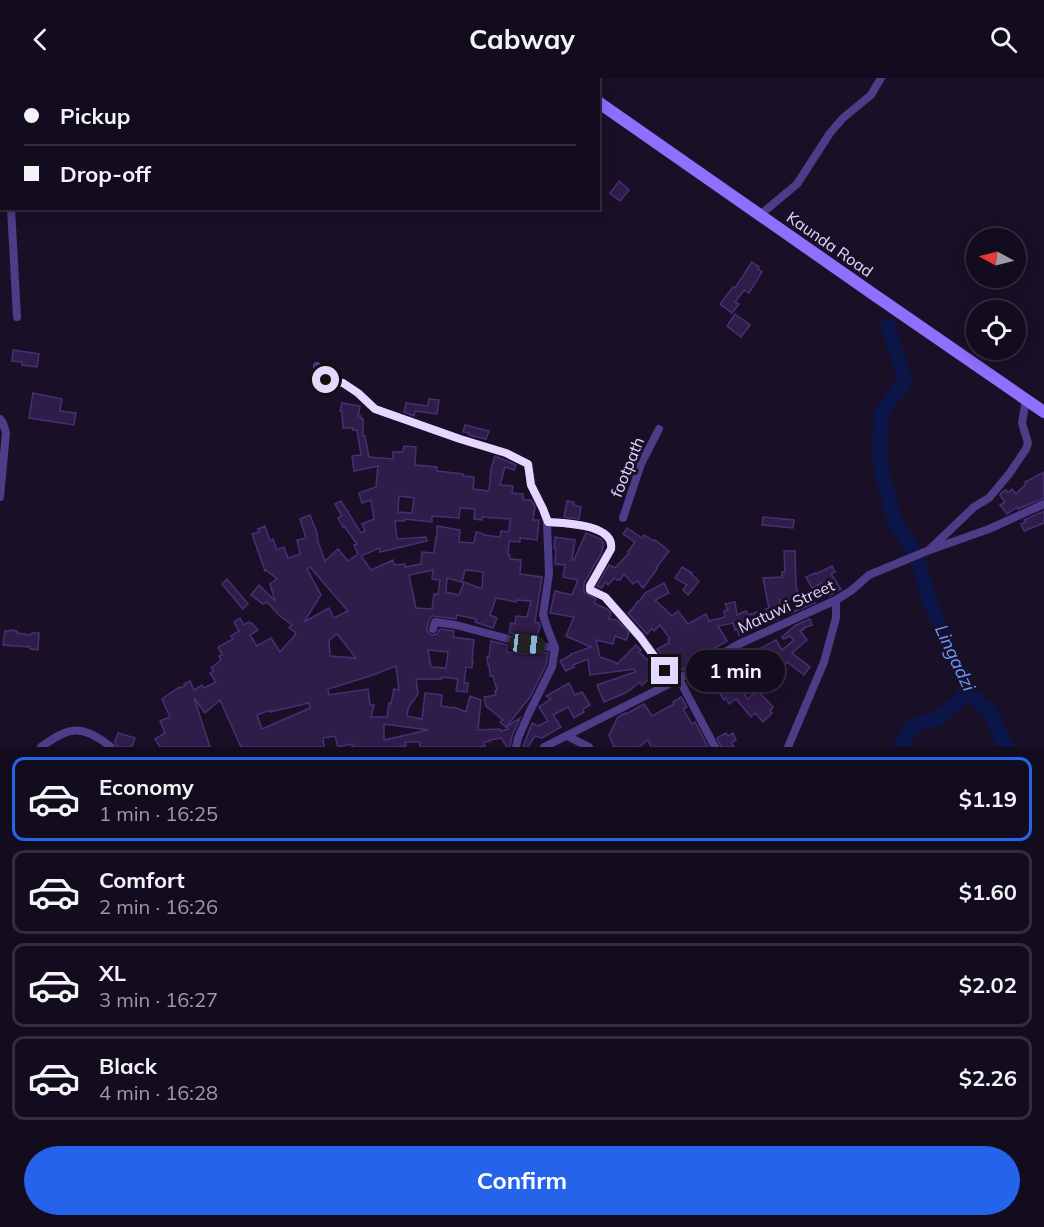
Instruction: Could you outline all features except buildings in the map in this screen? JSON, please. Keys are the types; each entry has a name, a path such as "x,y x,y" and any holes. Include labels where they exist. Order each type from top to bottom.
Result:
{"main road":[{"name":"Kaunda Road","path":"600,103 1044,412"}],"street":[{"path":"760,215 797,184 830,133 843,118 871,96 880,78"},
{"path":"11,210 17,317"},
{"path":"317,366 317,374 326,380 343,383 375,409 506,453 528,464 531,485 548,522 549,574 543,615 555,648 552,667 529,713 516,747"},
{"path":"927,551 974,507 989,498 1010,474 1028,443 1022,423 1026,399"},
{"path":"0,419 6,433 0,497"},
{"name":"footpath","path":"623,518 641,464 659,429"},
{"name":"Matuwi Street","path":"544,747 676,681 739,644 836,600 869,575 989,529 1044,504"},
{"path":"548,522 581,525 608,536 612,545 611,549 590,586 590,590 605,597 676,681 716,747"},
{"path":"788,747 824,662 836,618 836,600"},
{"path":"434,629 435,622 456,625 527,644 555,648"},
{"path":"41,747 65,731 78,730 90,733 111,747"},
{"path":"567,736 589,747"}],"waterway":[{"path":"888,326 905,381 882,411 881,470 895,523 914,553"},
{"name":"Lingadzi","path":"918,560 930,602 968,692 992,714 999,734 1007,747"},
{"path":"900,747 913,726 940,717 968,692"}],"route":[{"path":"326,380 343,383 375,409 506,453 528,464 531,485 548,522 581,525 604,533 610,540 611,549 589,589 605,597 640,637 665,671"}]}
